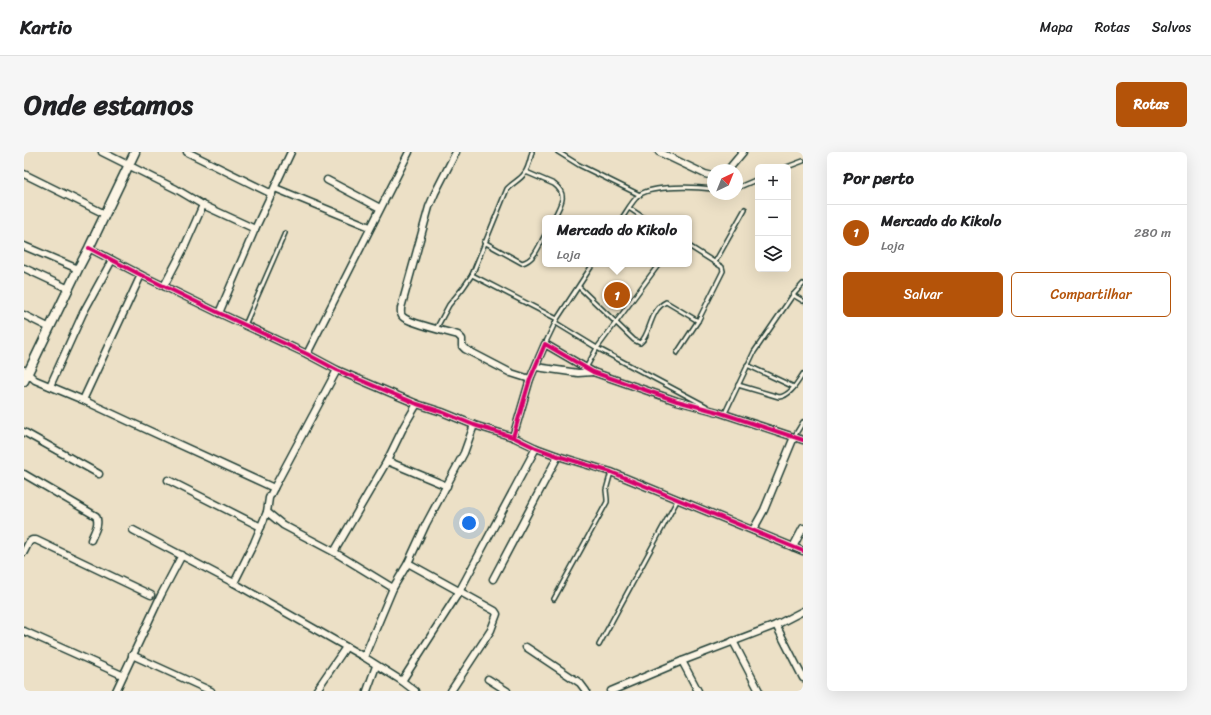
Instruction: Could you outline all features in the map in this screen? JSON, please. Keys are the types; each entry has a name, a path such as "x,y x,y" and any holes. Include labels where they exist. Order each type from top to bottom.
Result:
{"street":[{"path":"102,152 176,189 203,205 255,229"},
{"path":"135,152 50,328 25,375 83,400 274,488"},
{"path":"187,152 272,194"},
{"path":"219,313 290,152"},
{"path":"307,354 409,152"},
{"path":"456,152 429,207 401,308 401,315 403,318 458,335 462,339 462,346 465,349 511,373 530,379"},
{"path":"659,152 707,174"},
{"path":"733,164 743,152"},
{"path":"24,174 105,214"},
{"path":"327,180 380,208"},
{"path":"275,188 370,227"},
{"path":"164,286 184,248 203,205"},
{"path":"24,246 78,269"},
{"path":"89,248 337,370 417,404 512,437 558,456 612,472 803,551"},
{"path":"50,386 83,313 112,260"},
{"path":"24,268 69,289"},
{"path":"83,400 142,275"},
{"path":"24,315 50,328"},
{"path":"512,437 530,379 545,344 593,372 677,401 724,414 803,440"},
{"path":"536,367 578,373 593,372"},
{"path":"234,583 261,527 267,512 269,498 337,370"},
{"path":"334,552 387,462 404,426 417,404"},
{"path":"364,657 394,588 464,453 474,425"},
{"path":"24,432 99,474"},
{"path":"753,530 764,510 794,437"},
{"path":"402,681 460,592 536,448"},
{"path":"493,579 558,456"},
{"path":"387,462 447,486"},
{"path":"24,474 96,516 98,524 91,540"},
{"path":"168,480 261,527"},
{"path":"267,512 283,525 334,552 394,588"},
{"path":"793,547 803,528"},
{"path":"133,530 234,583 364,657 415,691"},
{"path":"24,552 29,542 36,540 151,595"},
{"path":"116,691 122,675 182,555"},
{"path":"408,563 497,614 490,630 450,691"},
{"path":"611,691 682,661 776,625 802,613"},
{"path":"776,625 803,678"},
{"path":"24,631 122,675"},
{"path":"733,641 759,691"},
{"path":"316,691 346,647"},
{"path":"526,647 580,683 586,691"},
{"path":"132,655 211,691"},
{"path":"682,661 698,691"},
{"path":"367,691 376,666"},
{"path":"488,679 507,691"},
{"path":"628,685 632,691"}],"lane":[{"path":"436,329 449,306 472,275 484,242 507,189 511,183 523,176 526,172 532,152"},
{"path":"558,152 579,165 640,195"},
{"path":"791,166 803,161"},
{"path":"526,172 554,184 562,192 563,200 556,215"},
{"path":"743,185 755,180"},
{"path":"624,215 644,192 662,188 707,189"},
{"path":"629,208 640,215"},
{"path":"715,262 744,209"},
{"path":"245,325 285,233"},
{"path":"484,242 522,263 528,262 533,258 542,240"},
{"path":"677,353 698,321 724,271 722,267 692,248"},
{"path":"545,344 556,321 591,267"},
{"path":"586,368 596,348 657,267"},
{"path":"472,275 556,321 596,348 714,411"},
{"path":"724,414 754,352 792,295 803,284"},
{"path":"579,287 634,340 640,343 643,340 652,318 662,304 666,302 698,321"},
{"path":"792,295 803,301"},
{"path":"747,366 794,387"},
{"path":"738,385 779,397 787,394 803,374"},
{"path":"794,437 803,422"},
{"path":"554,599 606,502 606,490 612,472"},
{"path":"599,645 678,499"}],"cycle path":[{"path":"89,248 141,275 307,354 337,370 417,404 474,425 513,437 558,456 611,472 803,551"},
{"path":"513,437 530,379 545,344 593,372 677,401 718,412 803,440"}],"place":[{"name":"Mercado do Kikolo","path":"617,295"}]}
